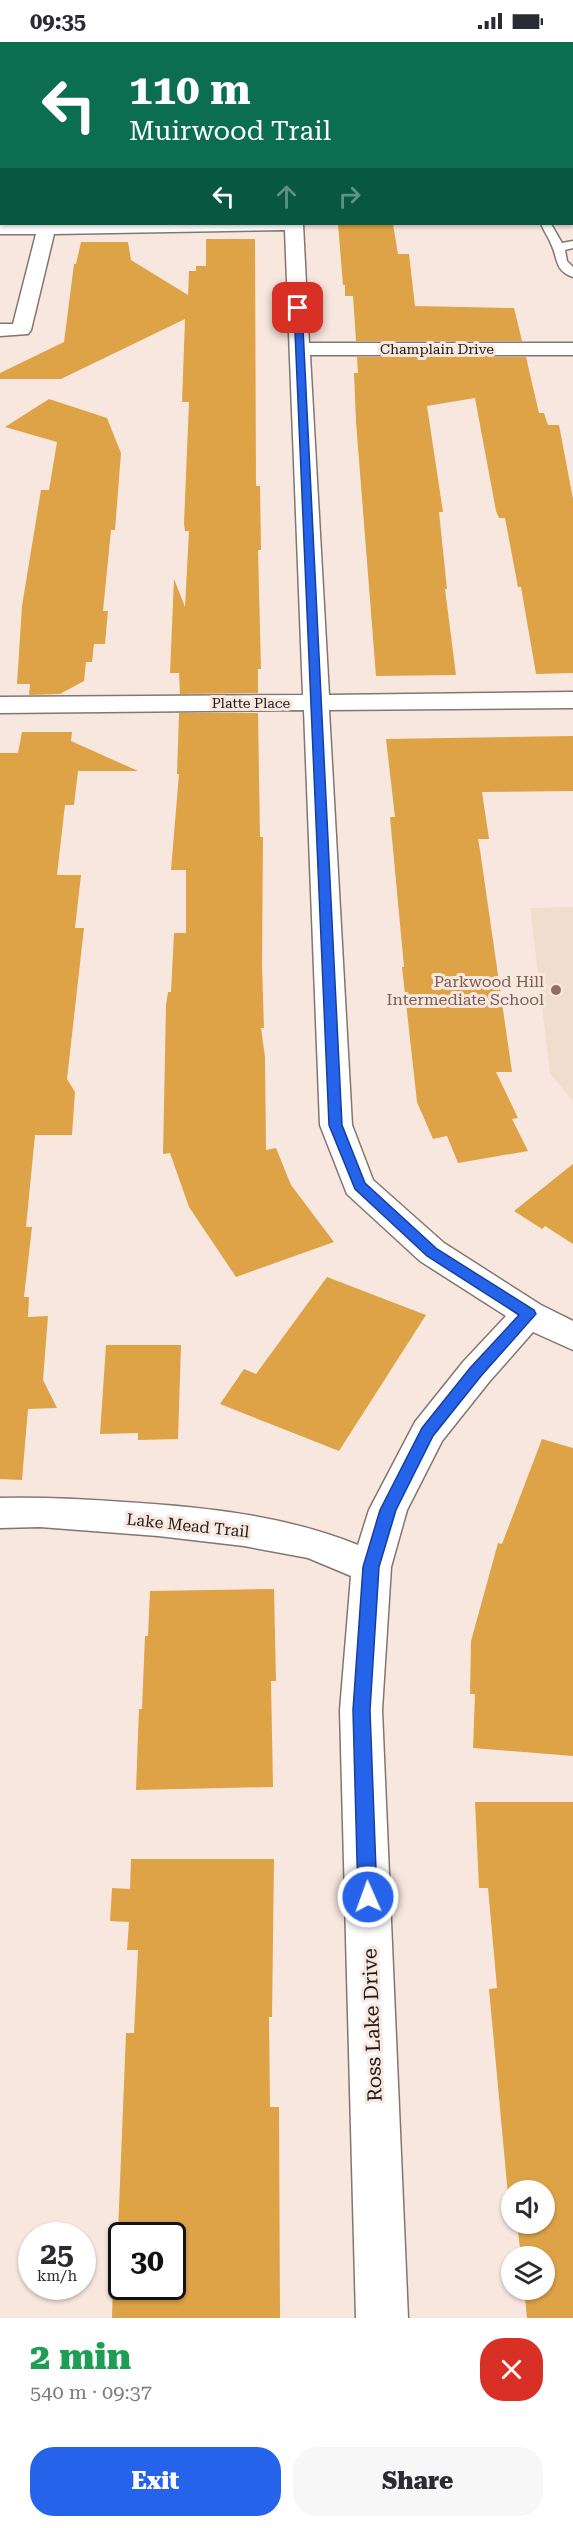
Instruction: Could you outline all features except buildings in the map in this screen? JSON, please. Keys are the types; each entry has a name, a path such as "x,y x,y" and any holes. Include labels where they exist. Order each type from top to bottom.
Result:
{"street":[{"path":"488,42 573,42"},
{"path":"0,229 232,225"},
{"path":"294,225 336,1125 359,1186 432,1252 529,1314 573,1337"},
{"path":"0,330 21,330 46,228"},
{"name":"Champlain Drive","path":"300,350 573,349"},
{"name":"Platte Place","path":"0,705 573,700"},
{"name":"Ross Lake Drive","path":"382,2318 361,1710 371,1567 388,1510 428,1432 476,1372 529,1314"},
{"name":"Lake Mead Trail","path":"0,1513 40,1512 158,1520 244,1530 313,1543 371,1567"}],"lane":[{"path":"547,225 559,248 561,262 573,273"},
{"path":"559,248 573,244"}],"shaded area":[{"name":"Parkwood Hill Intermediate School","path":"573,907 573,1101 550,1073 530,908"}],"place":[{"name":"Parkwood Hill Intermediate School","path":"556,990"}],"route":[{"path":"298,308 336,1125 359,1186 432,1252 529,1314 476,1372 428,1432 388,1510 371,1567 361,1710 368,1897"}]}
